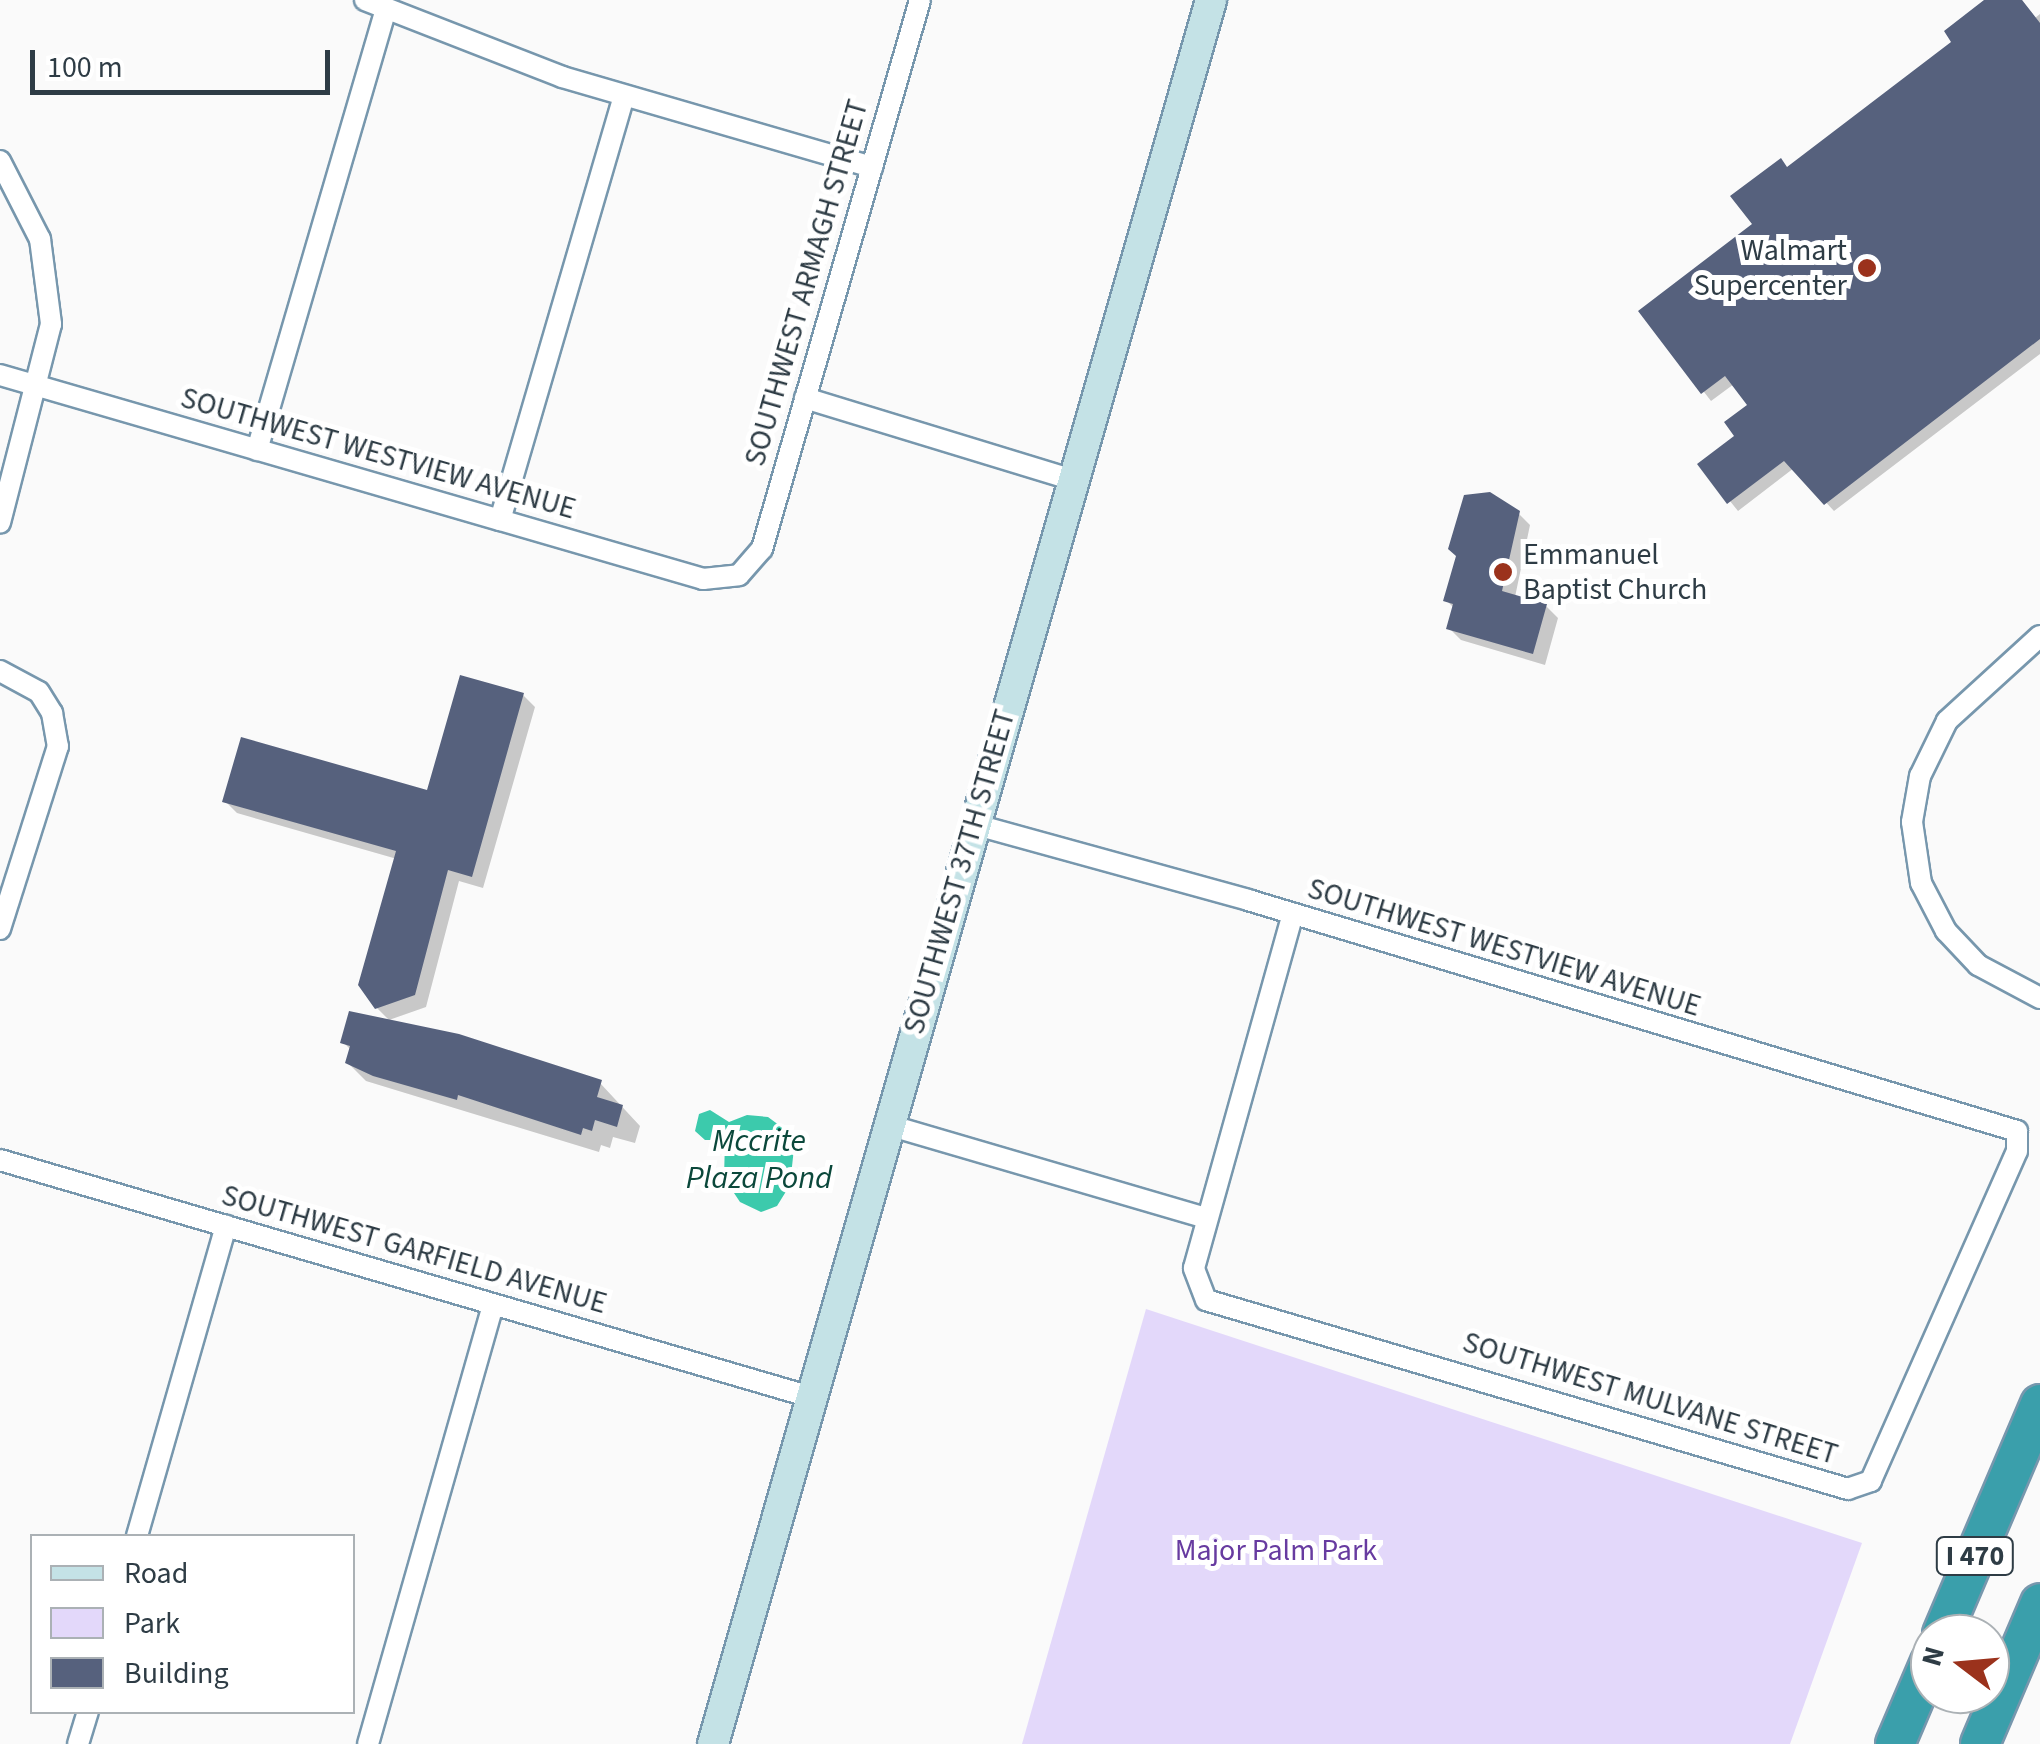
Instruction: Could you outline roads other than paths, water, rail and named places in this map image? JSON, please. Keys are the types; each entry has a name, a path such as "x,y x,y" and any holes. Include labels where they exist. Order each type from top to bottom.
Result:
{"highway":[{"name":"I 470","path":"1951,1614 2040,1404"},
{"name":"I 470","path":"1980,1744 2040,1603"},
{"path":"1999,1744 2040,1613"},
{"path":"1895,1744 1910,1709"}],"main road":[{"name":"SOUTHWEST 37TH STREET","path":"713,1744 1211,0"}],"street":[{"path":"366,0 385,12 624,96 872,166"},
{"name":"SOUTHWEST ARMAGH STREET","path":"739,575 762,549 920,0"},
{"path":"257,450 385,12"},
{"path":"500,520 624,96"},
{"path":"0,161 32,219 49,281 51,324 40,386 0,523"},
{"name":"SOUTHWEST WESTVIEW AVENUE","path":"0,375 703,579 739,575"},
{"path":"805,398 1073,480"},
{"path":"2040,636 1948,721 1920,776 1912,822 1921,884 1946,932 1978,965 2040,998"},
{"path":"0,671 24,679 52,713 55,764 0,929"},
{"name":"SOUTHWEST WESTVIEW AVENUE","path":"973,824 1292,914 2017,1131"},
{"path":"888,1124 1208,1218 1292,914"},
{"name":"SOUTHWEST MULVANE STREET","path":"1208,1218 1194,1268 1206,1300 1858,1490 1871,1482 2017,1152 2017,1131"},
{"name":"SOUTHWEST GARFIELD AVENUE","path":"0,1160 811,1397"},
{"path":"138,1534 226,1226"},
{"path":"368,1744 493,1305"},
{"path":"78,1744 87,1714"}],"water":[{"name":"Mccrite Plaza Pond","path":"710,1110 729,1122 747,1115 768,1117 791,1134 806,1134 808,1142 794,1148 790,1185 777,1206 761,1212 740,1202 724,1178 725,1140 705,1140 695,1131 699,1114"}],"place":[{"name":"Walmart Supercenter","path":"1867,268"},
{"name":"Emmanuel Baptist Church","path":"1503,572"}],"park label":[{"name":"Major Palm Park","path":"1276,1551"}]}
